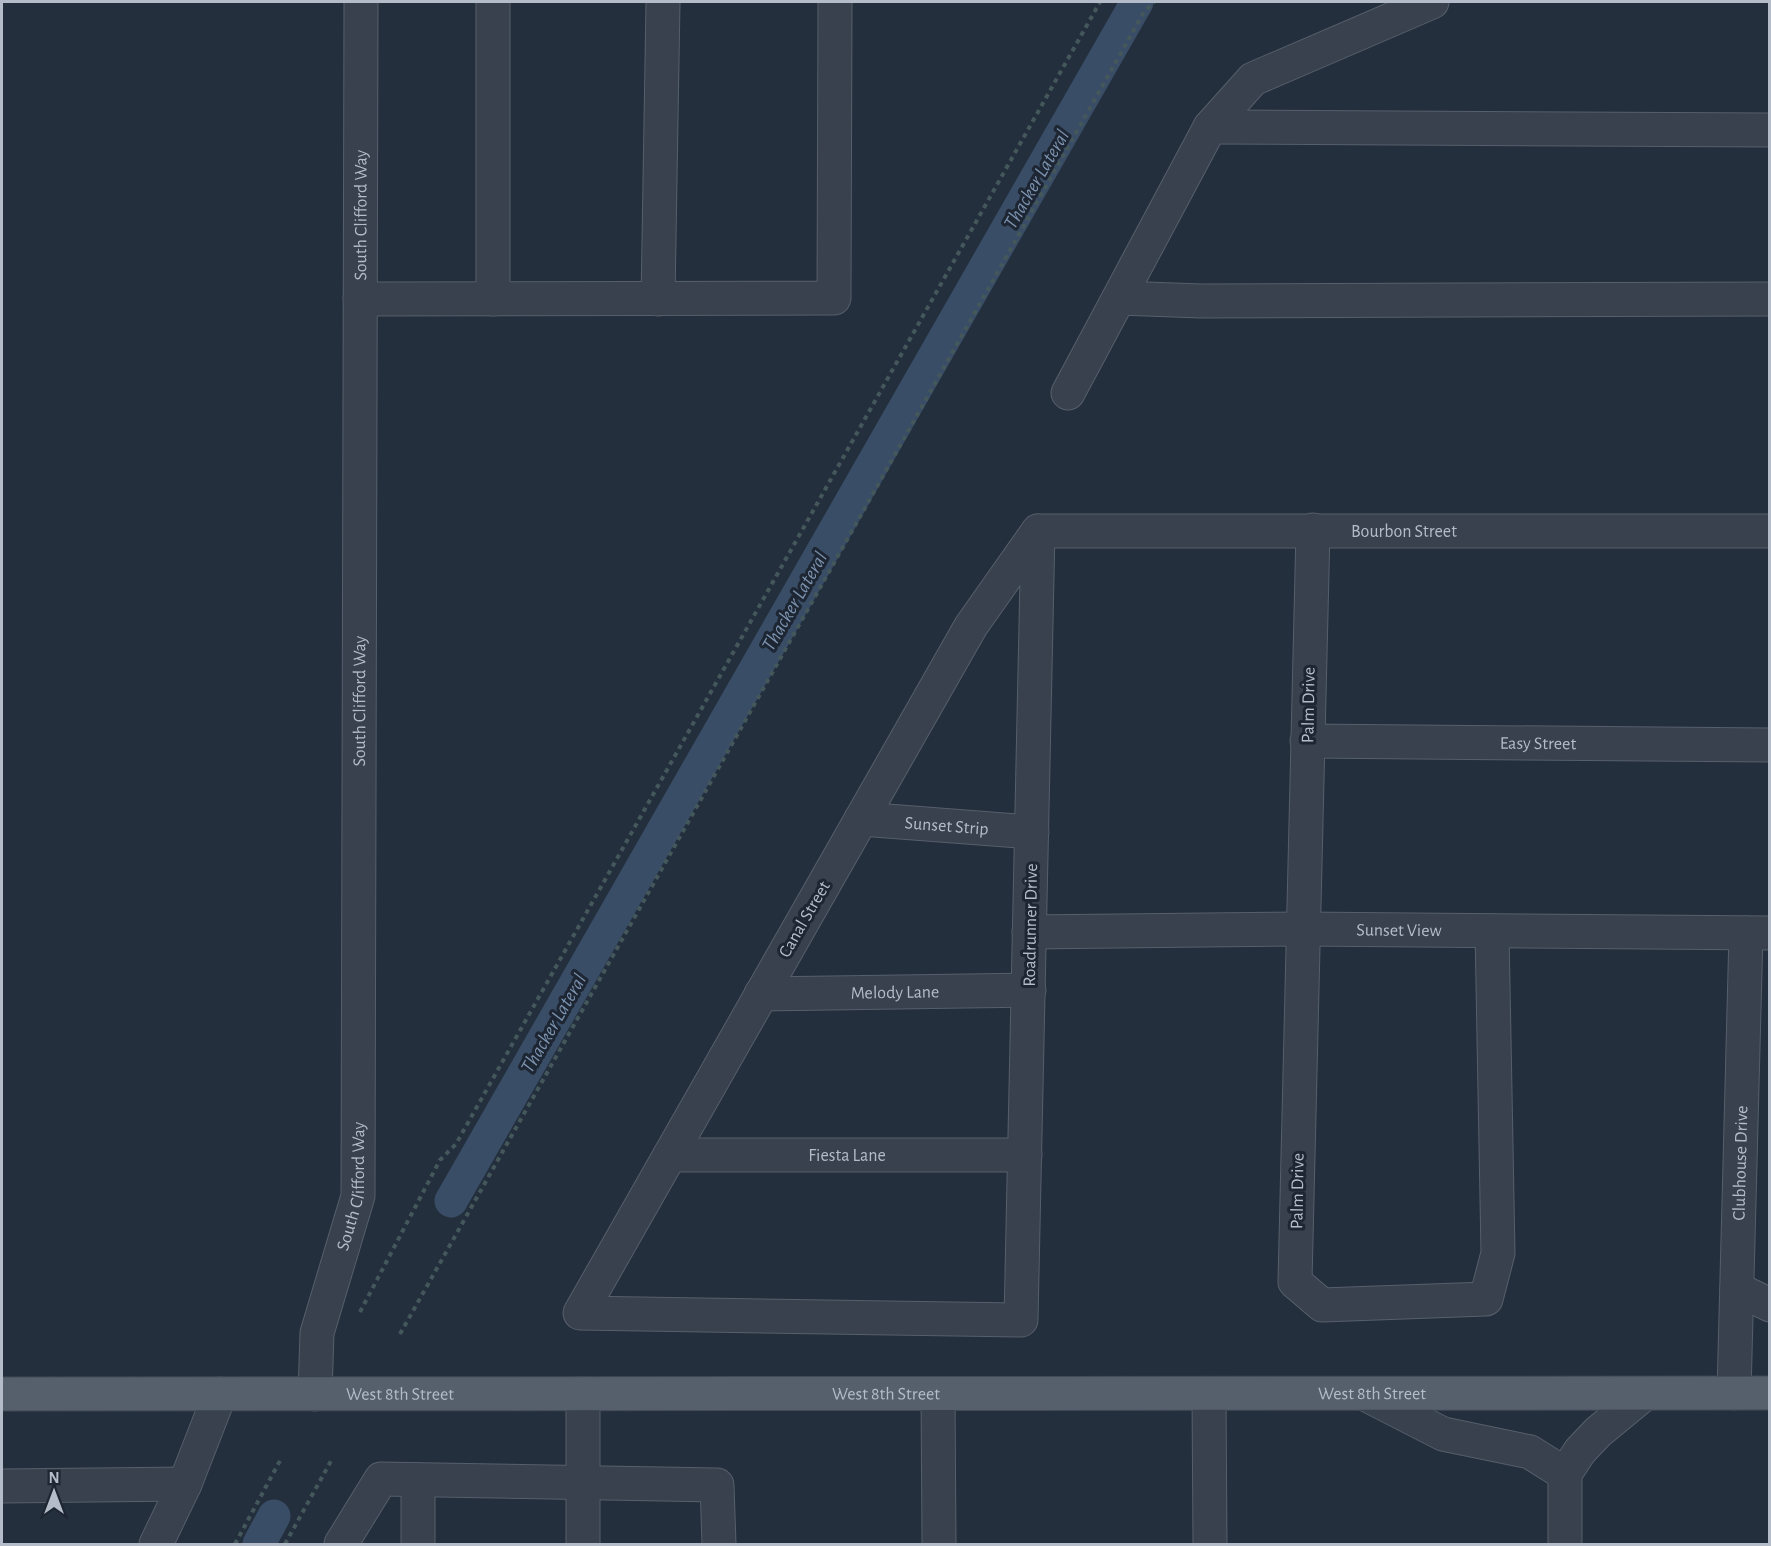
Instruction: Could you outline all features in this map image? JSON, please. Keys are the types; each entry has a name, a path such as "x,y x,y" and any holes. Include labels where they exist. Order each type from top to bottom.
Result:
{"main road":[{"name":"West 8th Street","path":"2,1394 1770,1394"}],"street":[{"name":"South Clifford Way","path":"315,1394 317,1333 358,1196 361,2"},
{"path":"493,2 493,299"},
{"path":"658,298 663,2"},
{"path":"360,299 834,298 836,2"},
{"path":"1068,393 1210,127 1252,79 1432,2"},
{"path":"1210,127 1770,130"},
{"path":"1119,298 1201,301 1770,299"},
{"name":"Bourbon Street","path":"1038,531 1770,531"},
{"name":"Canal Street","path":"1021,1320 580,1313 971,626 1038,531"},
{"name":"Roadrunner Drive","path":"1021,1320 1038,531"},
{"name":"Palm Drive","path":"1313,531 1295,1282 1322,1305 1486,1299 1498,1252 1492,931"},
{"name":"Easy Street","path":"1307,741 1770,745"},
{"name":"Sunset Strip","path":"861,819 1032,832"},
{"name":"Sunset View","path":"1029,932 1303,929 1758,933"},
{"name":"Clubhouse Drive","path":"1734,1394 1737,1289 1758,933"},
{"name":"Melody Lane","path":"761,994 1029,990"},
{"name":"Fiesta Lane","path":"670,1155 1025,1155"},
{"path":"1737,1289 1770,1305"},
{"path":"156,1545 185,1485 220,1394"},
{"path":"583,1394 583,1545"},
{"path":"938,1394 939,1545"},
{"path":"1209,1394 1210,1545"},
{"path":"1365,1394 1443,1434 1530,1452 1565,1474"},
{"path":"1565,1545 1565,1474 1598,1432 1643,1395"},
{"path":"341,1545 381,1479 717,1485 719,1545"},
{"path":"418,1480 418,1545"},
{"path":"2,1486 185,1485"}],"path":[{"path":"360,1313 440,1160 456,1144 1100,2"},
{"path":"400,1334 1144,12 1154,2"},
{"path":"235,1545 282,1457"},
{"path":"285,1545 331,1461"}],"waterway":[{"name":"Thacker Lateral","path":"451,1201 1137,2"},
{"name":"Thacker Lateral","path":"259,1544 274,1516"}]}
